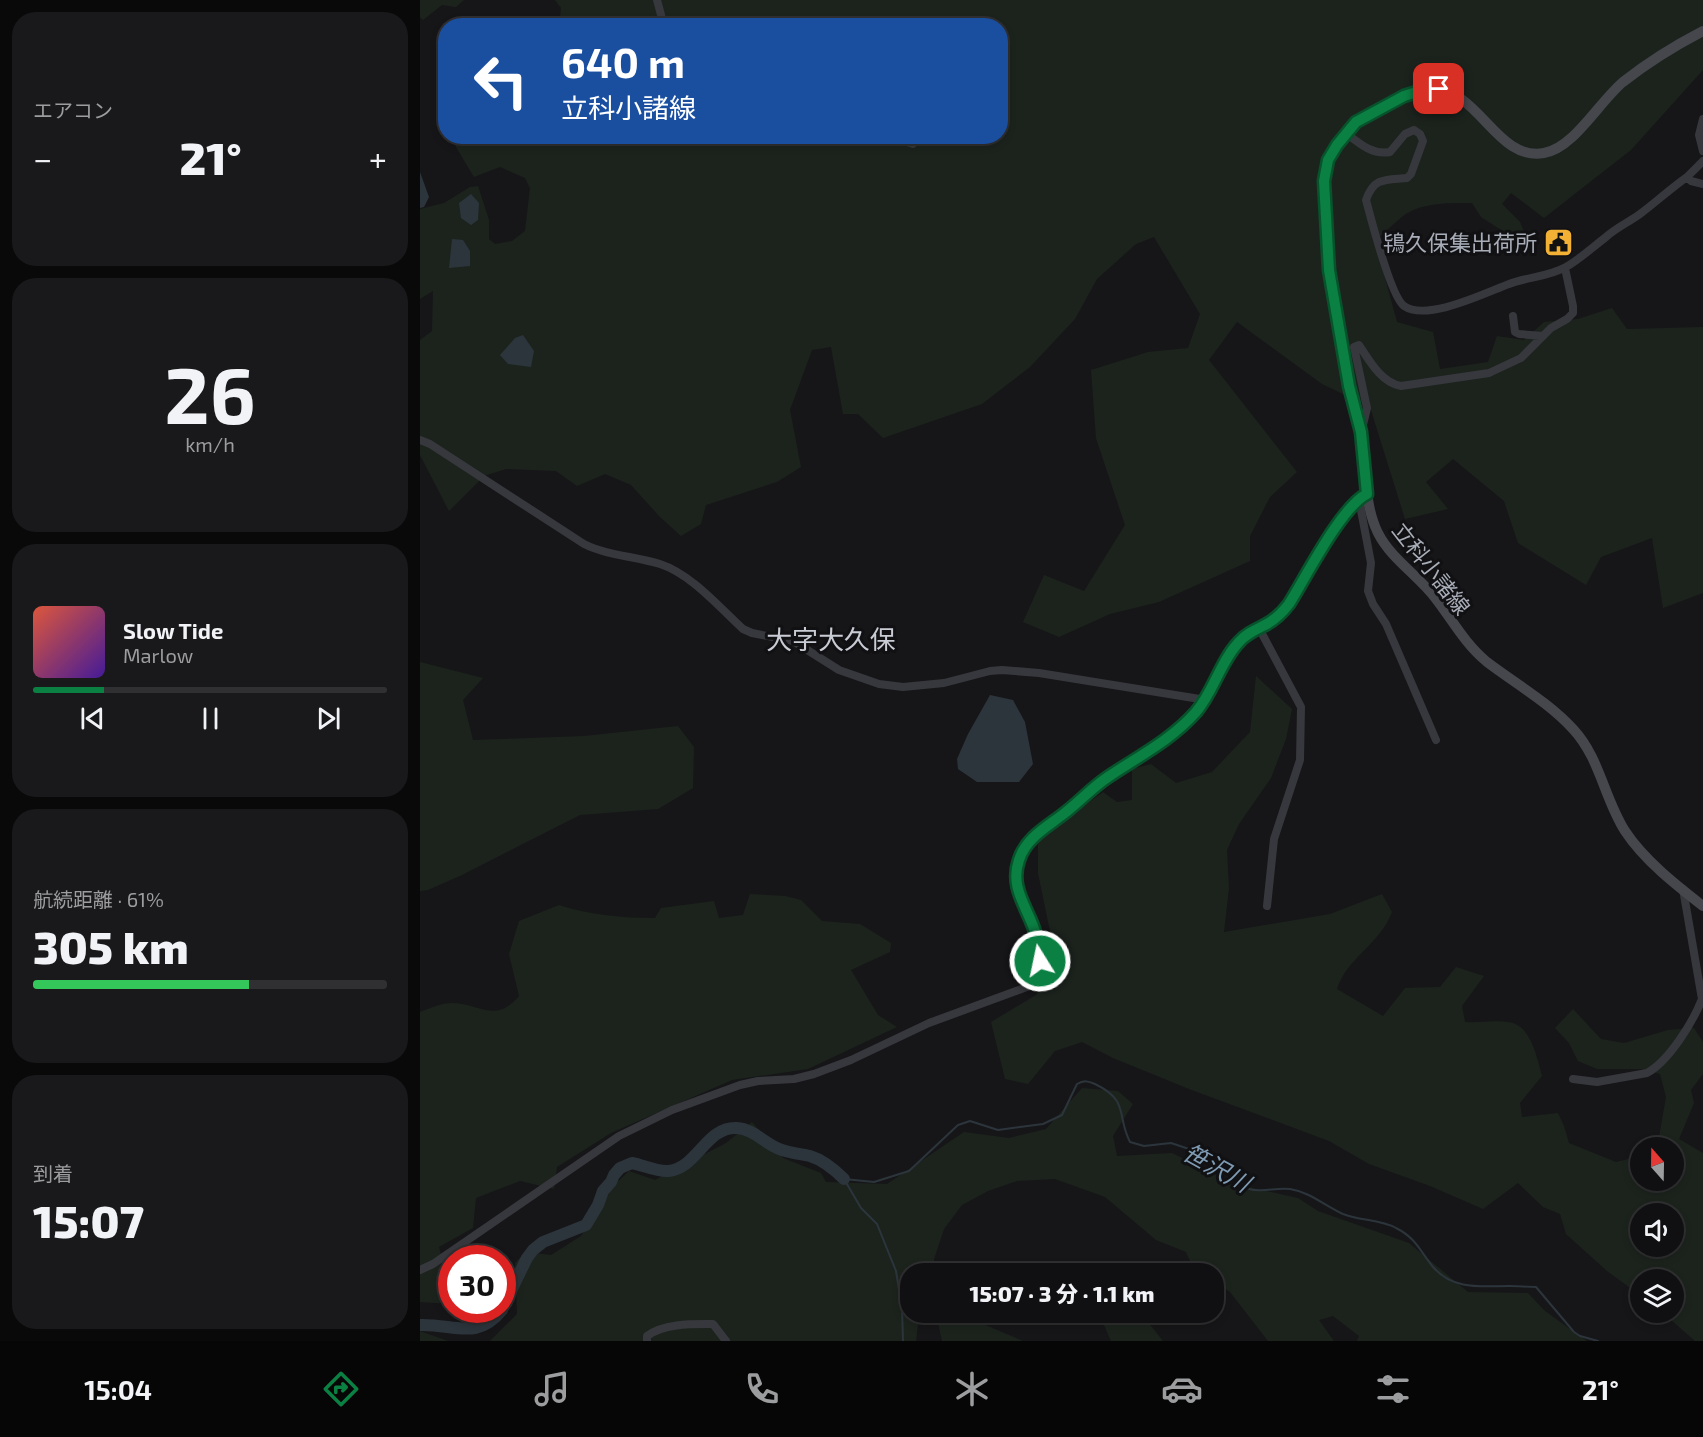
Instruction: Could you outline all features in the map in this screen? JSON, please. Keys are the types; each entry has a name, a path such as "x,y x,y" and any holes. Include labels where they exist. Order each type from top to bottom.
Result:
{"main road":[{"name":"立科小諸線","path":"1703,31 1624,82 1594,111 1573,137 1565,144 1545,153 1525,152 1516,148 1461,98 1432,88 1392,101 1356,122 1328,160 1324,181 1329,270 1349,386 1361,432 1367,494 1377,532 1387,547 1436,598 1458,632 1471,647 1573,729 1593,758 1626,833 1648,857 1703,906"}],"street":[{"path":"657,0 662,18"},
{"path":"1703,119 1699,135 1703,151"},
{"path":"1346,133 1368,149 1380,154 1390,152 1405,134 1414,130 1420,134 1423,141 1411,174 1407,178 1380,180 1370,188 1366,200 1390,284 1404,306 1414,310 1457,304 1510,283 1544,276 1565,268 1608,235 1642,213 1703,161"},
{"path":"1687,177 1691,181 1703,184"},
{"path":"1361,432 1367,408 1354,347 1357,345 1384,380 1401,386 1489,373 1521,358 1543,336 1573,314 1565,268"},
{"path":"1512,316 1515,332 1543,336"},
{"path":"420,440 430,444 584,544 597,550 660,564 674,570 690,579 743,629 793,641 839,670 864,680 903,687 944,682 1002,670 1039,673 1206,700"},
{"path":"420,1270 433,1264 619,1136 651,1120 740,1085 808,1076 851,1060 929,1023 1035,984 1040,961 1038,942 1016,885 1019,859 1024,850 1039,832 1107,777 1147,753 1178,730 1206,700 1232,651 1247,634 1279,616 1289,604 1344,516 1358,499 1367,494"},
{"path":"1367,494 1360,504 1371,563 1368,591 1373,604 1386,624 1436,740"},
{"path":"1258,628 1301,707 1300,760 1274,839 1267,906"},
{"path":"1573,1079 1597,1082 1647,1073 1654,1069 1673,1048 1698,1009 1702,999 1683,889"},
{"path":"647,1341 647,1336 654,1331 685,1325 713,1324 726,1341"}],"shaded area":[{"path":"420,0 464,0 456,7 442,5 423,20 420,17"},
{"path":"555,0 1703,0 1703,70 1631,150 1544,218 1511,193 1502,204 1520,222 1525,234 1515,239 1481,217 1472,203 1446,203 1411,211 1375,241 1397,322 1433,332 1440,369 1488,362 1497,336 1524,340 1544,322 1578,319 1612,308 1627,329 1703,327 1703,593 1663,608 1652,538 1601,557 1586,585 1518,543 1504,501 1453,459 1426,482 1448,509 1405,519 1370,407 1322,384 1237,322 1209,360 1297,472 1270,497 1250,536 1250,561 1159,602 1110,614 1059,637 1023,622 1044,575 1084,591 1125,525 1096,438 1091,370 1148,352 1188,348 1200,314 1154,237 1136,244 1097,279 1075,319 1030,367 982,404 883,438 858,414 843,414 831,347 812,350 790,410 801,467 777,482 706,505 701,524 681,536 631,485 605,474 577,486 556,471 506,469 484,476 449,511 420,455 420,340 432,331 433,291 420,299 420,209 444,203 470,187 478,186 489,220 489,239 495,244 512,241 525,231 530,188 525,178 500,167 474,177 454,144 1008,144 1008,18 560,18 561,8"},
{"path":"420,172 429,197 424,207 420,208"},
{"path":"471,194 479,203 478,220 471,225 461,218 459,203"},
{"path":"452,239 463,240 470,251 470,266 449,268"},
{"path":"523,335 534,351 531,367 508,364 500,355 515,338"},
{"path":"420,662 483,678 463,700 473,740 584,736 678,726 694,747 693,788 658,809 580,815 462,875 428,890 420,891"},
{"path":"1256,676 1292,709 1286,739 1271,778 1239,824 1227,850 1229,888 1224,932 1330,914 1382,894 1392,912 1387,923 1341,978 1337,989 1383,1016 1405,988 1440,987 1456,967 1484,976 1462,1006 1465,1022 1508,1022 1516,1024 1528,1035 1542,1076 1520,1103 1522,1117 1558,1113 1569,1143 1616,1162 1630,1159 1630,1191 1684,1191 1684,1142 1703,1153 1703,1341 1695,1341 1674,1323 1684,1323 1684,1269 1630,1269 1630,1288 1607,1271 1566,1234 1560,1214 1543,1207 1518,1183 1483,1209 1430,1186 1369,1164 1329,1141 1189,1089 1113,1058 1082,1042 1055,1051 1028,1084 1005,1079 991,1022 1036,995 1046,979 1052,941 1038,873 1038,839 1103,792 1117,802 1132,800 1132,769 1151,764 1176,783 1212,772 1250,732"},
{"path":"990,695 1013,700 1025,722 1033,764 1019,782 977,782 958,769 957,759"},
{"path":"750,894 785,896 801,900 822,921 860,924 891,943 890,952 851,970 878,1015 897,1027 808,1069 732,1080 611,1133 557,1167 554,1189 520,1181 476,1198 473,1228 443,1245 438,1245 438,1303 420,1302 420,1012 449,1003 495,1011 510,1004 519,996 509,954 519,921 559,905 606,915 655,918 661,908 714,901 719,918 743,915"},
{"path":"1573,1009 1601,1039 1624,1043 1668,1030 1694,1028 1703,1042 1703,1074 1691,1090 1694,1103 1680,1137 1659,1137 1666,1097 1660,1074 1642,1069 1597,1069 1578,1061 1569,1043 1555,1028"},
{"path":"1082,1088 1118,1091 1133,1104 1113,1136 1117,1156 1172,1153 1230,1183 1298,1198 1318,1211 1409,1243 1468,1292 1528,1293 1545,1311 1587,1341 1357,1341 1359,1336 1333,1316 1319,1320 1334,1341 1268,1341 1230,1292 1224,1288 1224,1263 1192,1263 1186,1252 1156,1240 1105,1197 1055,1179 1017,1181 988,1191 962,1205 944,1229 934,1263 900,1263 900,1323 918,1323 916,1341 490,1341 508,1323 516,1323 516,1262 525,1252 551,1255 581,1236 614,1185 629,1171 655,1180 726,1143 752,1122 783,1158 821,1173 826,1182 887,1184 964,1132 1009,1138 1046,1129"},
{"path":"938,1323 981,1323 1023,1341 942,1341"},
{"path":"1103,1323 1149,1323 1163,1341 1111,1341"},
{"path":"420,1331 448,1341 420,1341"}],"waterway":[{"name":"笹沢川","path":"844,1179 874,1182 909,1171 958,1125 970,1121 998,1130 1043,1124 1062,1115 1077,1084 1088,1082 1106,1090 1118,1103 1130,1142 1144,1146 1171,1143 1189,1149 1205,1161 1232,1170 1249,1189 1297,1191 1343,1214 1390,1225 1413,1241 1441,1275 1459,1284 1536,1287 1574,1332 1598,1341"},
{"name":"笹沢川","path":"516,1280 527,1258 543,1242 586,1225 603,1191 620,1168 632,1163 664,1171 678,1168 687,1163 709,1140 726,1129 743,1129 782,1150 815,1158 844,1179"},
{"path":"844,1179 861,1208 877,1224 896,1271 902,1308 903,1341"},
{"name":"笹沢川","path":"420,1325 465,1329 488,1323"}],"place":[{"name":"鴇久保集出荷所","path":"1558,242"}],"district":[{"name":"大字大久保","path":"831,638"}],"route":[{"path":"1040,961 1038,942 1016,885 1019,859 1024,850 1039,832 1107,777 1147,753 1178,730 1195,713 1206,700 1237,643 1247,634 1279,616 1289,604 1344,516 1358,499 1367,494 1361,432 1349,386 1329,270 1324,189 1326,168 1337,145 1356,122 1404,96 1426,89 1439,89"}]}
